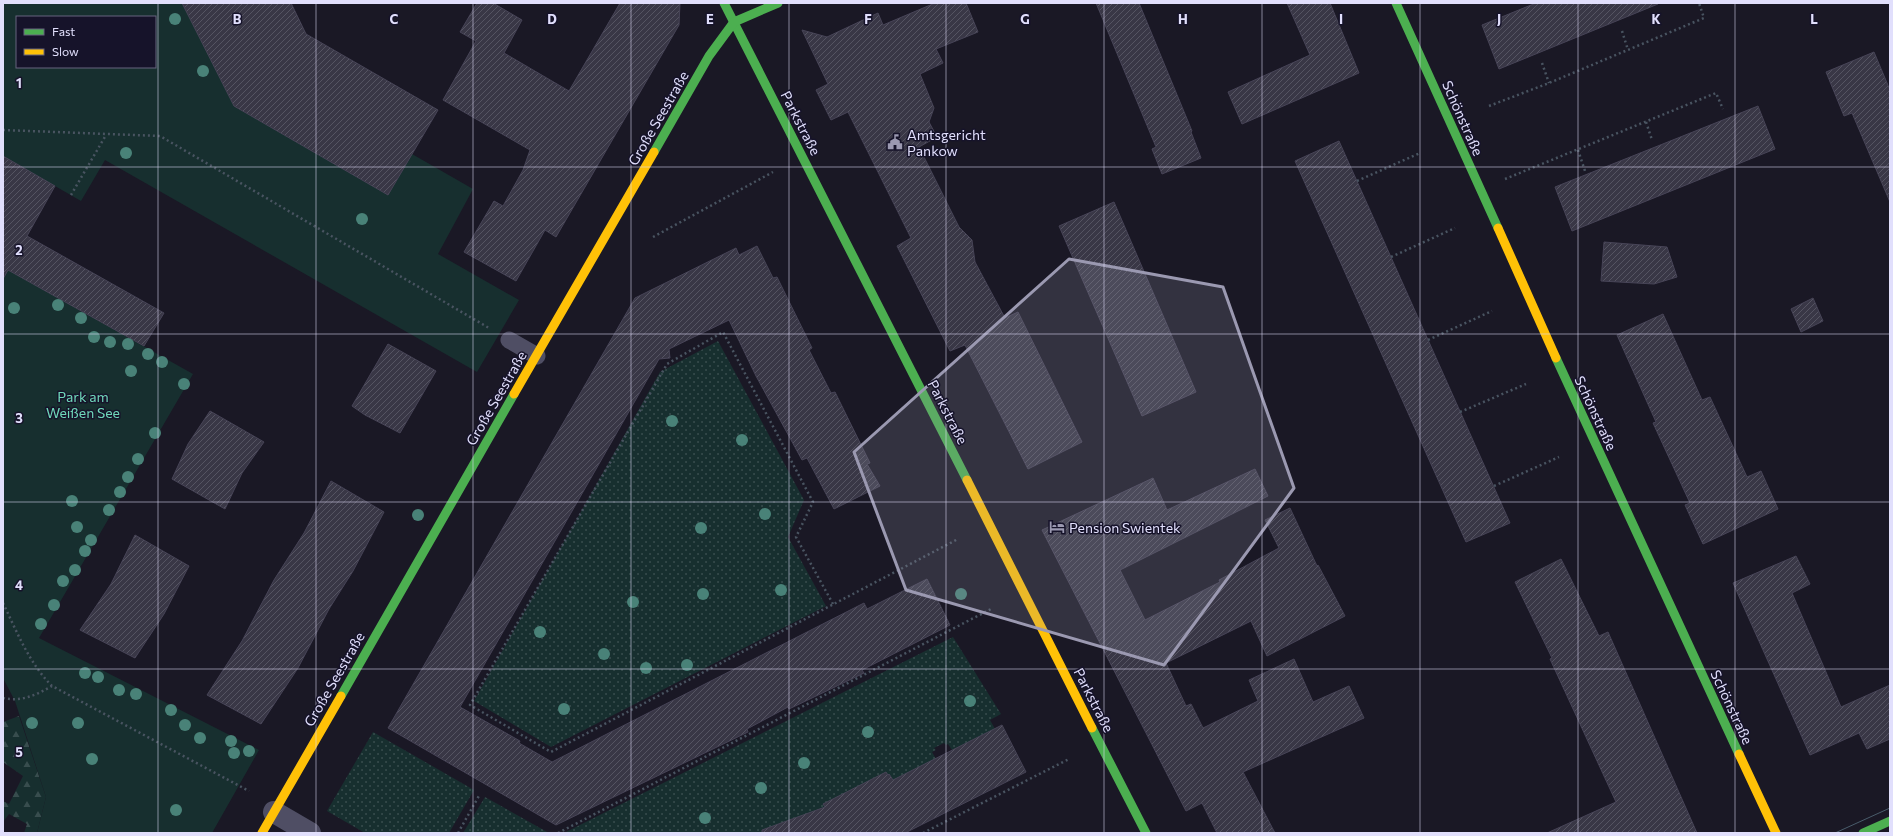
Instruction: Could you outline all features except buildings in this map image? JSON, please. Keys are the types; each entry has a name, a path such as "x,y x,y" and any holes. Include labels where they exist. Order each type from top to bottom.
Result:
{"street":[{"name":"Parkstraße","path":"724,3 1146,833"},
{"path":"734,22 778,3"},
{"name":"Schönstraße","path":"1396,3 1631,523 1776,833"},
{"name":"Große Seestraße","path":"262,833 709,56 734,22"},
{"path":"274,812 310,833"},
{"path":"1863,833 1890,821"}],"lane":[{"path":"509,340 537,356"}],"path":[{"path":"1489,106 1549,83 1704,18 1699,3"},
{"path":"1622,31 1628,50"},
{"path":"1542,62 1549,83"},
{"path":"1519,174 1716,93 1723,109"},
{"path":"1646,122 1652,140"},
{"path":"3,130 160,136 509,340"},
{"path":"71,195 106,135"},
{"path":"1578,150 1585,171"},
{"path":"1357,181 1420,153"},
{"path":"653,237 773,172"},
{"path":"1391,257 1455,228"},
{"path":"1428,340 1492,311"},
{"path":"833,604 796,537 813,502 724,332 667,364 470,705 551,752 958,539"},
{"path":"1460,412 1526,384"},
{"path":"1494,486 1559,457"},
{"path":"3,603 30,660 40,674 52,686 249,791"},
{"path":"558,833 993,608"},
{"path":"3,698 15,701 35,696 52,686"},
{"path":"923,833 1069,759"},
{"path":"458,833 480,794"}],"highlighted area":[{"path":"1069,259 1223,287 1294,488 1164,665 906,590 854,452"}],"green space":[{"path":"3,3 182,3 234,106 388,195 412,154 473,189 438,254 519,300 477,372 105,160 81,201 3,156"},
{"name":"Park am Weißen See","path":"3,267 193,374 39,638 259,750 212,833 37,833 46,797 15,701 3,678"},
{"path":"718,341 804,500 788,537 826,606 551,747 474,701 660,372"},
{"path":"953,637 1001,714 990,720 995,729 952,750 948,744 946,745 944,743 934,748 936,750 932,752 936,759 893,780 889,774 824,804 825,807 773,833 564,833"},
{"path":"19,716 46,797 37,833 24,833 27,824 9,814 3,822 3,801 9,804 23,776 3,762 3,722"},
{"path":"373,732 474,790 449,833 365,833 327,811"},
{"path":"485,797 549,833 463,833"}],"tram line":[{"path":"1835,833 1890,808"}],"traffic: fast":[{"path":"724,3 967,480"},
{"path":"654,152 709,56 734,22 778,3"},
{"path":"1396,3 1498,228"},
{"path":"1556,358 1739,754"},
{"path":"341,696 514,394"},
{"path":"1092,728 1146,833"},
{"path":"1863,833 1890,821"}],"traffic: slow":[{"path":"514,394 654,152"},
{"path":"1498,228 1556,358"},
{"path":"967,480 1092,728"},
{"path":"262,833 341,696"},
{"path":"1739,754 1776,833"}],"place":[{"name":"Amtsgericht Pankow","path":"895,142"},
{"name":"Pension Swientek","path":"1057,527"}]}
